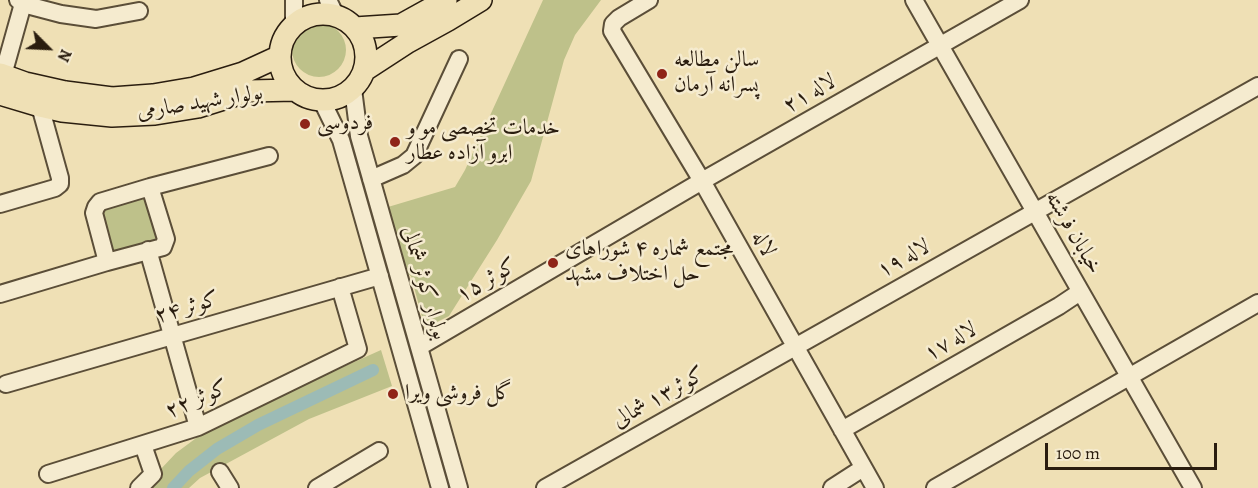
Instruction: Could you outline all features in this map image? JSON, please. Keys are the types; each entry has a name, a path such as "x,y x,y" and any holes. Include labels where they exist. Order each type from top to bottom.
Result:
{"main road":[{"path":"355,28 401,25 446,0"},
{"path":"365,70 481,0"},
{"path":"332,8 362,37 367,58 365,70 353,89 344,96 322,101 308,98 295,90 286,79 280,56 287,34 294,26 303,19 325,14 332,8"},
{"name":"بولوار شهید صارمی","path":"1,81 112,98 153,95 194,88 243,73 280,56"},
{"name":"بولوار شهید صارمی","path":"1,81 40,106 62,111 112,116 156,114 198,106 249,92 295,90"}],"street":[{"path":"294,0 294,26"},
{"name":"لاله","path":"649,0 619,18 613,24 612,31 702,181 875,488"},
{"name":"خیابان فرشته","path":"914,0 1193,488"},
{"name":"لاله ۲۱","path":"702,181 1020,0"},
{"path":"1,81 22,1 61,14 96,19 139,11"},
{"path":"371,179 403,165 414,156 459,59"},
{"name":"لاله ۱۹","path":"795,347 1258,86"},
{"name":"بولوار کوثر شمالی","path":"353,89 359,136 459,488"},
{"name":"بولوار کوثر شمالی","path":"322,101 341,140 440,488"},
{"path":"0,204 55,188 60,184 40,106"},
{"path":"107,262 94,213 100,202 269,156"},
{"name":"کوثر ۱۵","path":"418,347 702,181"},
{"path":"0,294 163,247 166,239 150,187"},
{"path":"148,250 198,428"},
{"name":"کوثر ۲۴","path":"6,384 380,276"},
{"name":"کوثر ۲۲","path":"48,474 198,428 357,350 340,287"},
{"name":"لاله ۱۷","path":"842,430 1080,292"},
{"path":"935,488 1258,303"},
{"name":"کوثر۱۳ شمالی","path":"545,488 795,347"},
{"path":"139,488 153,474 143,445"},
{"path":"317,488 379,451"},
{"path":"832,488 863,468"},
{"path":"220,472 230,488"}],"green space":[{"path":"543,0 601,0 575,35 564,60 531,181 449,316 425,328 411,276 405,272 388,207 455,187 465,170"},
{"path":"314,23 324,23 334,27 342,35 346,50 342,65 334,73 324,77 314,77 304,73 296,65 292,55 292,45 296,35 304,27"},
{"path":"147,196 159,241 111,253 99,208"},
{"path":"381,350 392,386 309,419 200,478 189,488 143,488 176,453 203,433"}],"waterway":[{"path":"173,488 189,471 217,449 258,425 373,370"}],"place":[{"name":"سالن مطالعه پسرانه آرمان","path":"662,74"},
{"name":"فردوسی","path":"305,124"},
{"name":"خدمات تخصصی مو و ابرو آزاده عطار","path":"395,142"},
{"name":"مجتمع شماره ۴ شوراهای حل اختلاف مشهد","path":"553,263"},
{"name":"گل فروشی ویرا","path":"393,394"}]}
